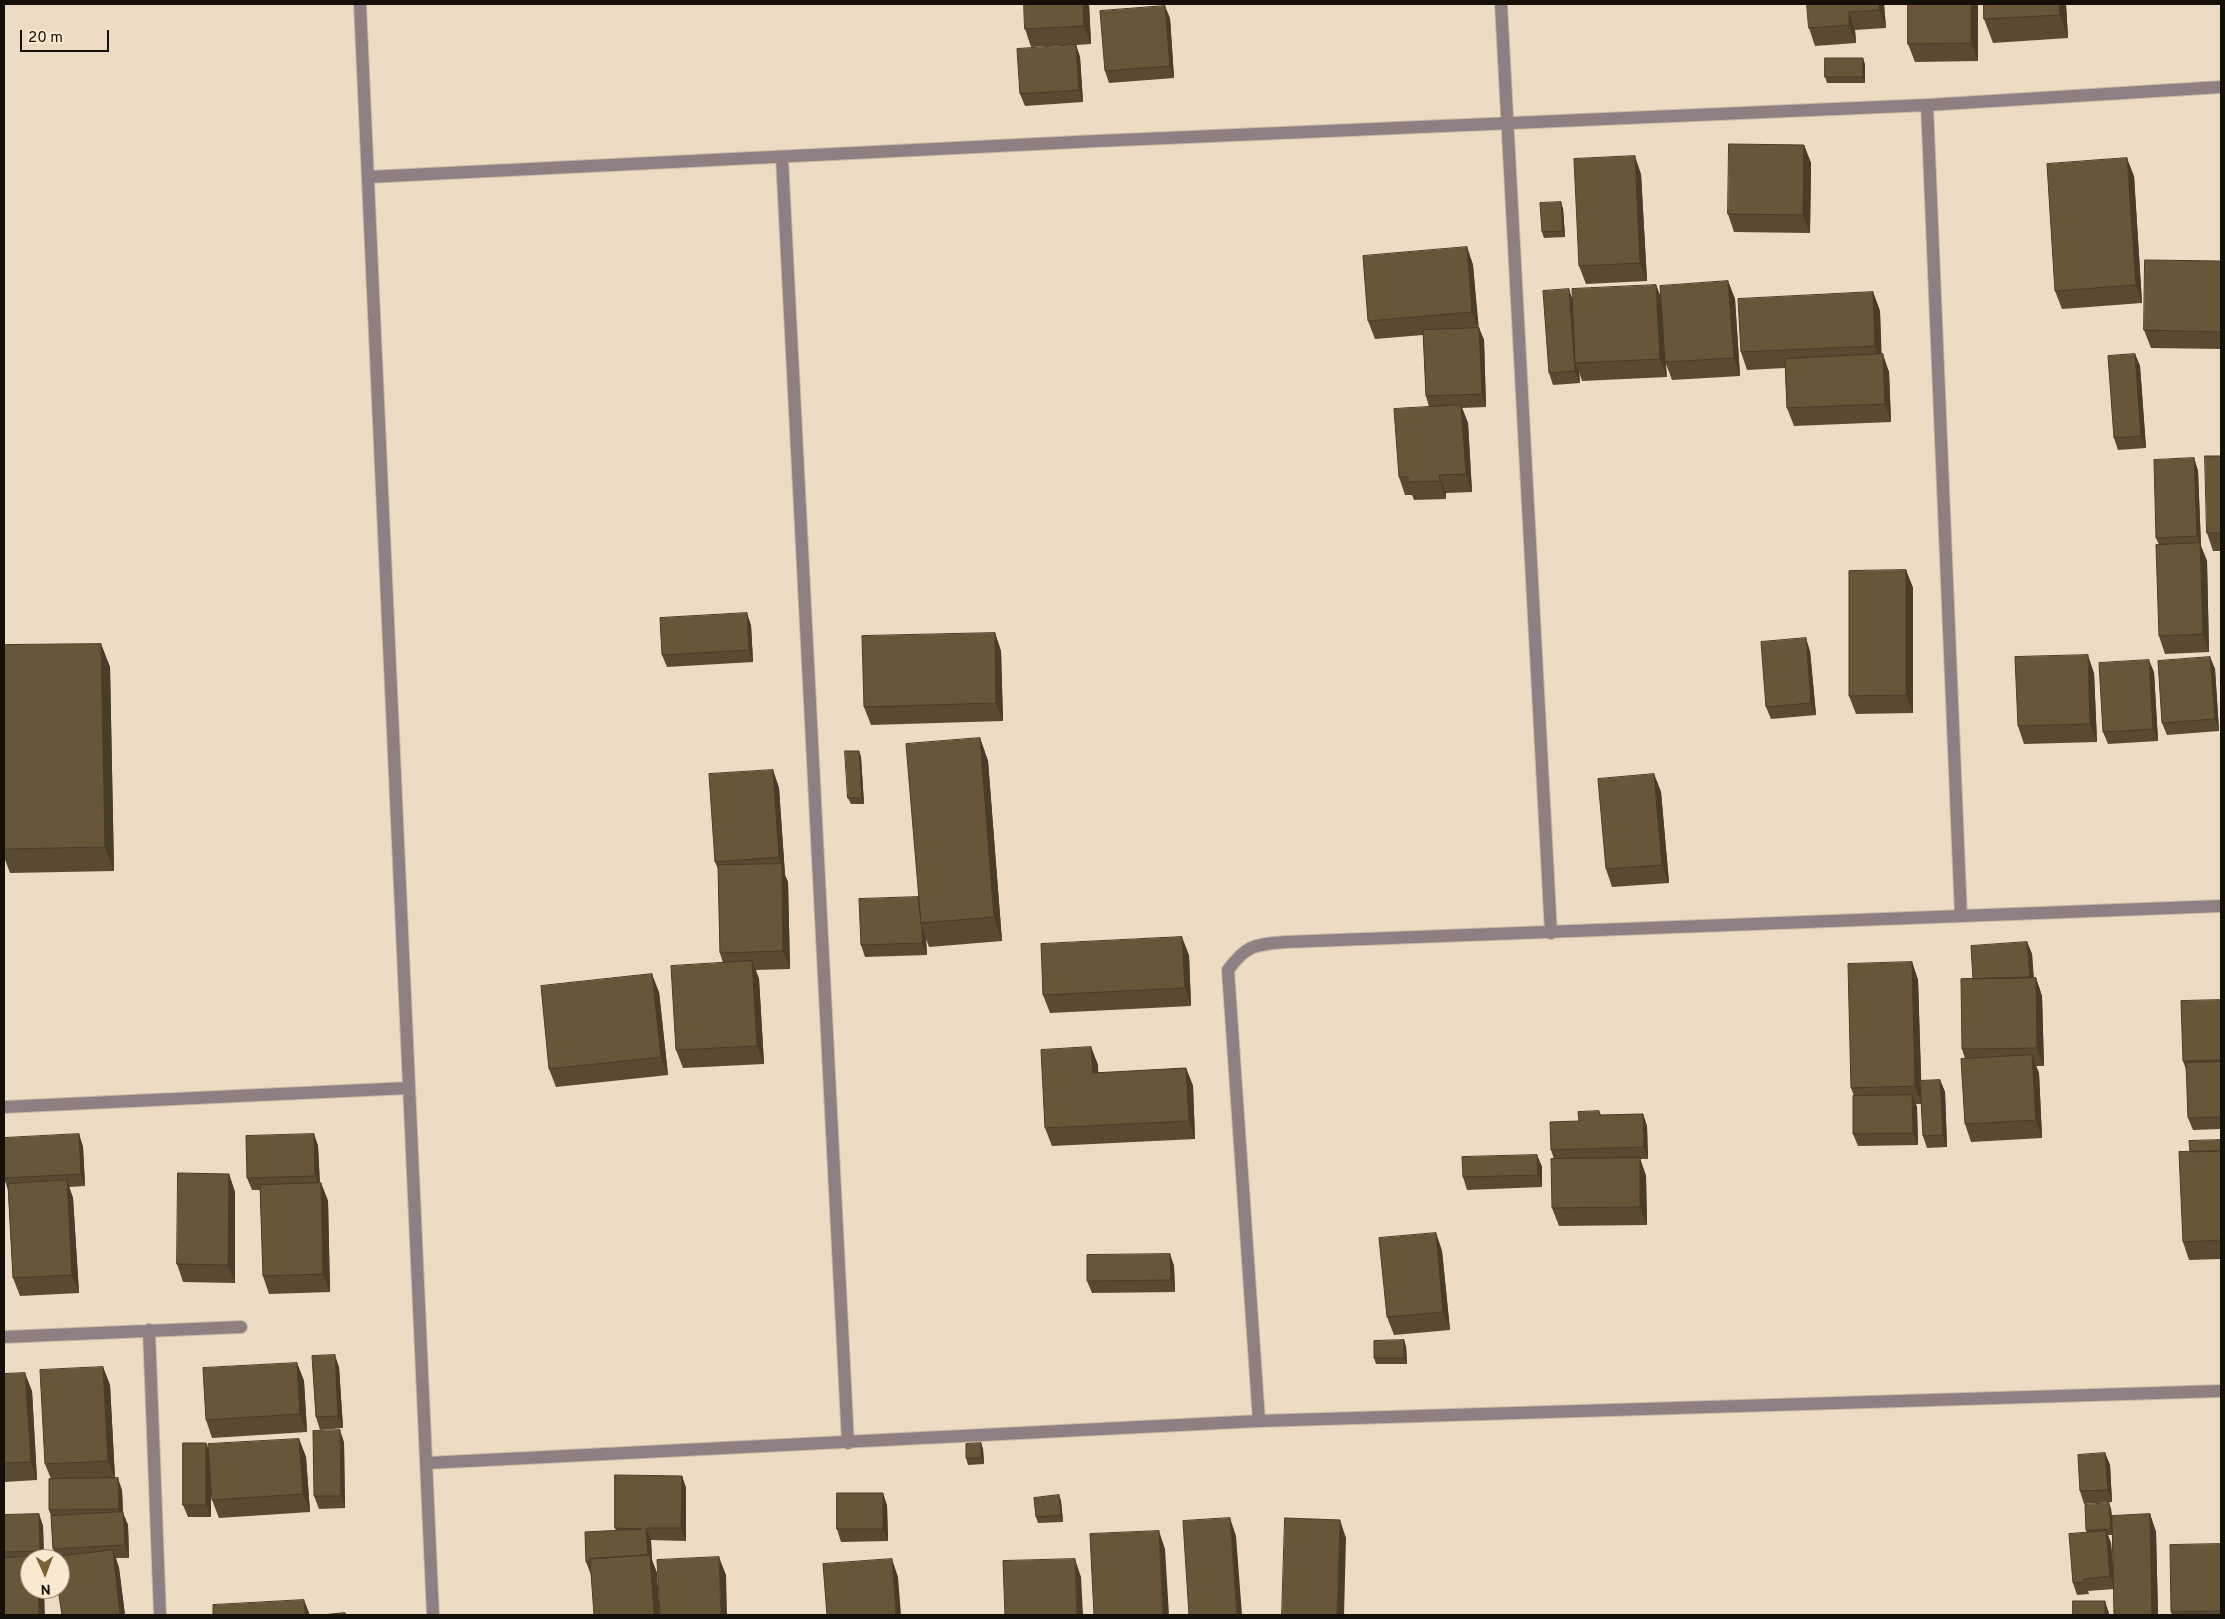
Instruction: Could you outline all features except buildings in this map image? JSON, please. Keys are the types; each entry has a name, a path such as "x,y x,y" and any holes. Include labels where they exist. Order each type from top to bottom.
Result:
{"street":[{"path":"360,4 433,1615"},
{"path":"1501,4 1509,123 1551,934"},
{"path":"368,177 1097,141 1927,104 2221,88"},
{"path":"1927,104 1961,916"},
{"path":"782,158 848,1443"},
{"path":"1259,1421 1228,970 1241,952 1266,944 2221,906"},
{"path":"4,1107 408,1088"},
{"path":"4,1337 241,1327"},
{"path":"149,1330 160,1615"},
{"path":"427,1463 1259,1421 2221,1391"}]}
